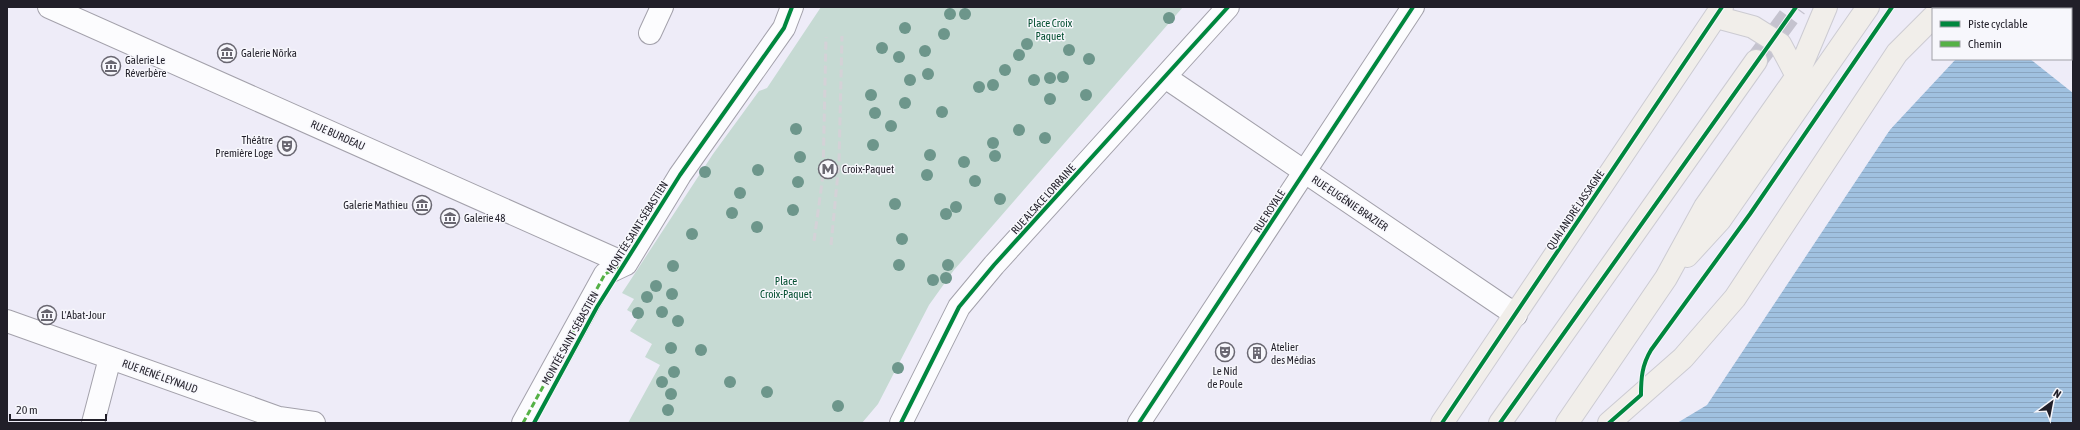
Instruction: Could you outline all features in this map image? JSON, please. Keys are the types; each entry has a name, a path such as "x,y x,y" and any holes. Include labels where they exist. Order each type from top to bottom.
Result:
{"main road":[{"path":"1567,423 1666,278 1705,207 1797,76 1826,7"},
{"path":"1666,278 1720,220 1868,7"},
{"path":"1719,12 1754,27 1780,44 1797,76"},
{"name":"QUAI ANDRÉ LASSAGNE","path":"1442,423 1719,12"},
{"path":"1609,423 1683,358 1735,298 1897,53 1932,18"},
{"path":"1500,423 1756,61"}],"street":[{"name":"RUE BURDEAU","path":"49,7 626,264"},
{"path":"650,33 662,7"},
{"name":"MONTÉE SAINT-SÉBASTIEN","path":"626,264 680,175 784,28 792,7"},
{"name":"RUE ALSACE LORRAINE","path":"901,423 959,307 994,265 1228,7"},
{"name":"RUE ROYALE","path":"1139,423 1413,7"},
{"name":"RUE EUGÉNIE BRAZIER","path":"1165,77 1516,315"},
{"name":"MONTÉE SAINT SÉBASTIEN","path":"523,423 605,274 626,264"},
{"name":"RUE RENÉ LEYNAUD","path":"7,321 279,418 314,423"},
{"path":"93,423 110,358"}],"green space":[{"name":"Place Croix-Paquet","path":"821,7 1183,7 954,270 929,305 878,404 862,423 628,423 660,365 645,357 652,344 630,331 639,317 627,310 634,299 622,293 713,154 759,91 767,88"}],"water":[{"path":"2073,7 2073,423 1677,423 1707,405 1936,60 2072,60"}],"pier":[{"path":"2073,7 2073,93 2031,60 2072,60 2072,8 1970,8"},
{"path":"1934,60 1955,60 1886,134 1884,132"}],"tunnel":[{"path":"1756,61 1796,7"}],"railway":[{"path":"831,245 839,162 842,36"},
{"path":"814,241 823,175 826,37"}],"marked path":[{"path":"523,423 605,274 621,266"}],"cycle path":[{"path":"534,423 597,307 680,175 784,28 792,7"},
{"path":"901,423 959,307 994,265 1228,7"},
{"path":"1139,423 1413,7"},
{"path":"1442,423 1722,7"},
{"path":"1500,423 1796,7"},
{"path":"1609,423 1641,395 1643,372 1651,350 1750,214 1892,7"}],"place":[{"name":"Galerie Nörka","path":"227,53"},
{"name":"Galerie Le Réverbère","path":"111,66"},
{"name":"Théâtre Première Loge","path":"287,146"},
{"name":"Croix-Paquet","path":"828,169"},
{"name":"Galerie Mathieu","path":"422,205"},
{"name":"Galerie 48","path":"450,218"},
{"name":"L'Abat-Jour","path":"47,315"},
{"name":"Le Nid de Poule","path":"1225,352"},
{"name":"Atelier des Médias","path":"1257,353"}],"park label":[{"name":"Place Croix Paquet","path":"1050,29"}]}
